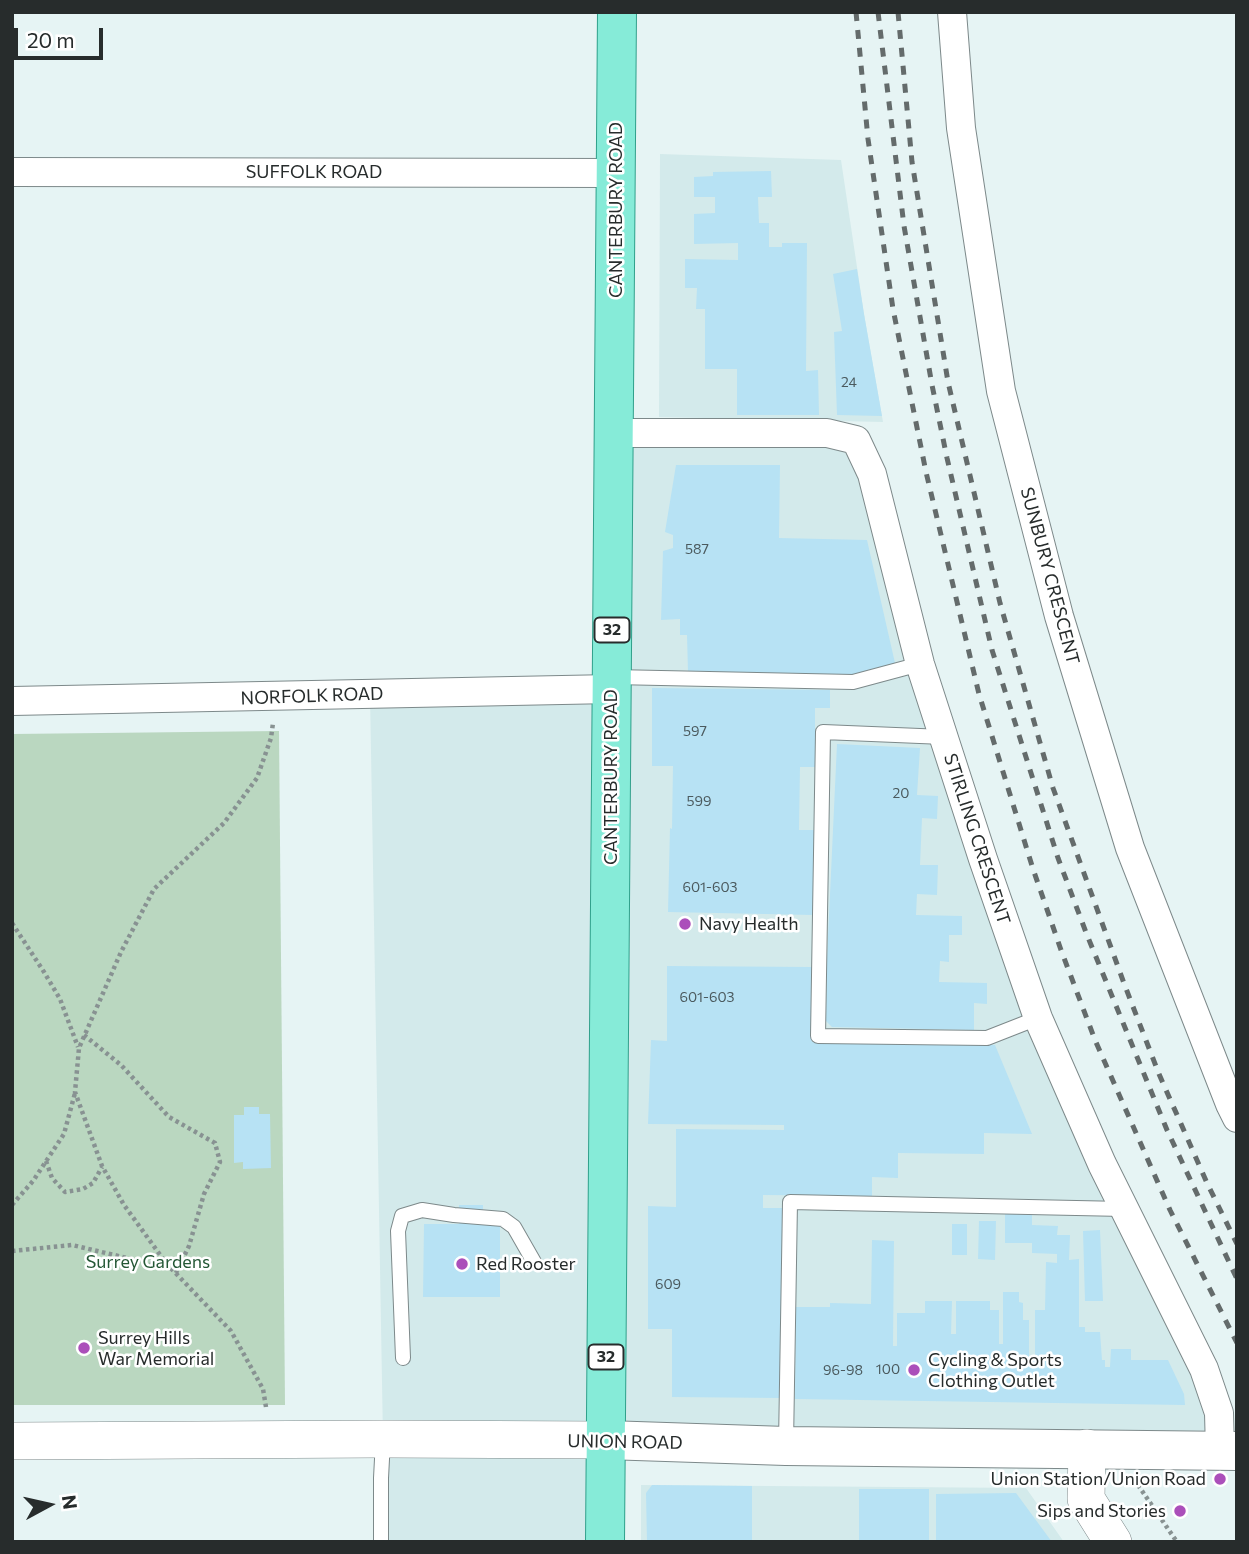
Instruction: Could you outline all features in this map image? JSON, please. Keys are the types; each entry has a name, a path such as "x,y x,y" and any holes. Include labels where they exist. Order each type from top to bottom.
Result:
{"main road":[{"name":"CANTERBURY ROAD","path":"605,1542 617,12"},
{"name":"UNION ROAD","path":"606,1440 786,1446 1228,1451"}],"street":[{"name":"SUNBURY CRESCENT","path":"952,12 961,128 1002,391 1059,616 1130,848 1237,1118"},
{"name":"SUFFOLK ROAD","path":"12,172 616,173"},
{"name":"STIRLING CRESCENT","path":"614,432 827,433 856,440 872,474 920,664 1038,1018 1102,1164 1204,1369 1228,1451"},
{"name":"NORFOLK ROAD","path":"12,701 275,697 612,683"},
{"name":"UNION ROAD","path":"12,1441 606,1440"},
{"path":"1087,1448 1086,1499 1113,1542"}],"lane":[{"path":"612,683 853,682 920,664"},
{"path":"943,737 823,732 818,1036 987,1038 1038,1018"},
{"path":"786,1446 790,1202 1124,1209"},
{"path":"402,1359 398,1231 402,1216 422,1210 454,1216 503,1219 514,1227 534,1262"},
{"path":"381,1542 383,1439"}],"path":[{"path":"12,1205 33,1181 64,1134 75,1092 79,1048 121,952 154,890 224,823 257,778 271,738 275,697"},
{"path":"12,923 60,999 79,1048"},
{"path":"84,1035 121,1065 169,1117 215,1143 220,1162 204,1194 190,1246 174,1271"},
{"path":"75,1092 102,1166 124,1205 174,1271 232,1331 263,1389 272,1439"},
{"path":"46,1161 52,1178 65,1192 83,1189 93,1183 102,1166"},
{"path":"12,1251 72,1245 174,1271"},
{"path":"1138,1485 1177,1542"}],"shaded area":[{"path":"660,154 841,160 883,422 659,417"},
{"path":"614,433 856,440 983,859 1204,1369 1220,1450 606,1440 605,1542 382,1542 383,1439 370,694 612,689"},
{"path":"641,1485 1026,1488 1064,1542 641,1542"}],"green space":[{"name":"Surrey Gardens","path":"279,731 285,1405 12,1405 12,734"}],"building":[{"path":"771,171 772,197 758,197 759,223 769,223 769,247 782,247 782,243 807,243 806,371 818,370 819,415 737,415 737,369 705,369 705,309 696,309 697,288 685,288 685,259 738,260 738,243 694,244 694,214 715,213 715,197 694,197 694,177 713,176 713,172"},
{"path":"857,269 882,416 837,415 834,332 842,331 833,274"},
{"path":"676,465 780,465 779,538 867,540 895,663 852,675 688,672 687,635 680,635 680,619 661,620 663,551 673,548 673,535 665,532"},
{"path":"652,688 830,690 830,708 815,708 815,767 800,767 799,830 814,830 813,915 668,912 673,766 652,766"},
{"path":"837,744 920,748 917,795 938,796 937,819 922,818 920,865 938,865 937,895 917,894 916,915 962,916 962,935 949,935 949,962 940,961 939,982 987,983 987,1004 974,1003 974,1030 832,1027 826,1021"},
{"path":"667,966 812,967 812,1042 995,1045 1032,1134 984,1133 984,1154 898,1153 898,1178 872,1177 872,1196 763,1195 763,1208 783,1208 781,1398 672,1397 672,1329 648,1329 648,1206 676,1207 676,1129 784,1130 784,1125 648,1124 651,1040 667,1041"},
{"path":"244,1107 259,1107 259,1114 270,1114 271,1168 243,1169 243,1162 234,1163 234,1115 244,1115"},
{"path":"459,1205 483,1205 483,1224 500,1224 500,1297 423,1297 424,1224 459,1224"},
{"path":"1005,1213 1032,1214 1032,1225 1058,1226 1057,1235 1070,1235 1069,1260 1079,1259 1079,1327 1085,1327 1085,1332 1100,1332 1105,1367 1110,1367 1111,1349 1131,1349 1131,1360 1168,1360 1184,1394 1185,1405 795,1399 796,1307 830,1307 830,1303 871,1304 872,1240 894,1241 893,1346 897,1346 897,1313 925,1313 925,1301 952,1301 951,1334 956,1334 956,1301 990,1301 990,1310 999,1310 999,1344 1003,1344 1003,1292 1019,1292 1019,1302 1023,1303 1023,1320 1029,1320 1029,1358 1035,1358 1035,1310 1045,1310 1046,1262 1057,1263 1057,1254 1032,1253 1032,1243 1005,1243"},
{"path":"979,1221 996,1221 995,1260 978,1259"},
{"path":"952,1224 967,1224 967,1255 952,1255"},
{"path":"1100,1230 1103,1301 1085,1301 1083,1231"},
{"path":"652,1485 752,1486 752,1542 647,1542 646,1493"},
{"path":"859,1489 929,1489 929,1542 859,1542"},
{"path":"1016,1493 1052,1542 936,1542 936,1494"}],"railway":[{"path":"856,12 868,139 893,309 926,472 979,694 1033,869 1095,1040 1170,1210 1237,1343"},
{"path":"878,12 904,226 932,385 992,650 1058,858 1087,935 1167,1130 1237,1279"},
{"path":"898,12 912,162 948,382 1000,603 1053,788 1125,986 1159,1074 1237,1244"}],"place":[{"name":"Navy Health","path":"685,924"},
{"name":"Red Rooster","path":"462,1264"},
{"name":"Surrey Hills War Memorial","path":"84,1348"},
{"name":"Cycling & Sports Clothing Outlet","path":"914,1370"},
{"name":"Union Station/Union Road","path":"1220,1479"},
{"name":"Sips and Stories","path":"1180,1511"}]}
